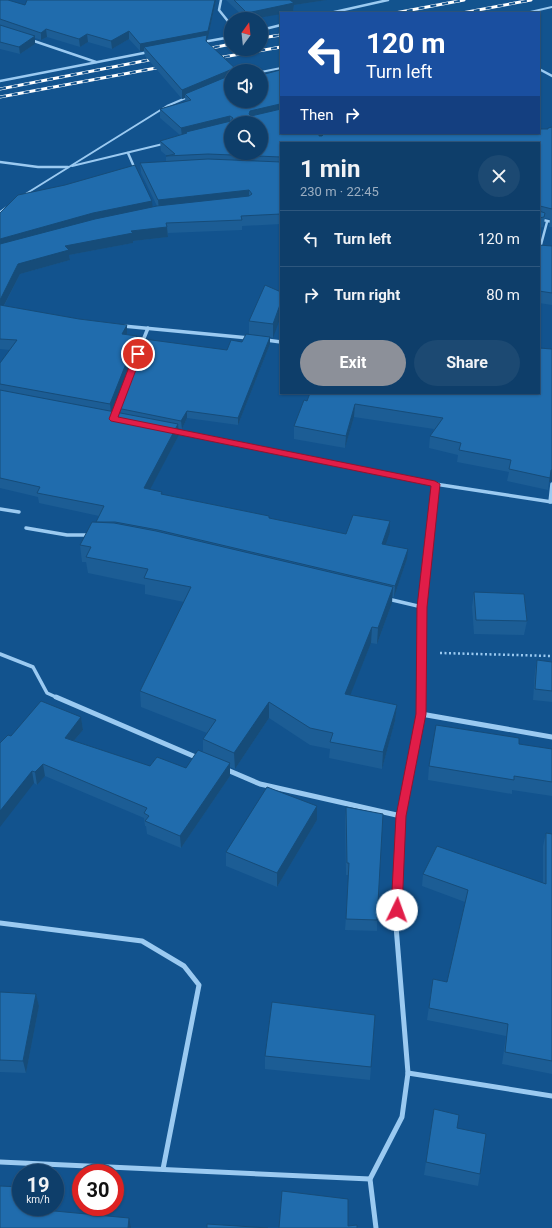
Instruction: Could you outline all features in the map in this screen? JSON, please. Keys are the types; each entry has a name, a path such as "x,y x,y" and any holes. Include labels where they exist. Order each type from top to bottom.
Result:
{"street":[{"path":"221,0 219,10 224,16"},
{"path":"365,0 369,4"},
{"path":"334,12 388,0"},
{"path":"268,28 280,25"},
{"path":"201,42 224,38"},
{"path":"30,39 96,62"},
{"path":"0,82 156,51"},
{"path":"540,70 552,76"},
{"path":"128,153 135,170"},
{"path":"0,162 38,167 68,167"},
{"path":"540,219 552,222"},
{"path":"540,248 547,222"},
{"path":"118,326 257,339"},
{"path":"137,356 148,328"},
{"path":"265,340 280,342"},
{"path":"166,429 435,484 551,502 552,484"},
{"path":"376,1228 370,1179 402,1117 408,1073 396,926 401,816 421,714 422,607 435,484"},
{"path":"0,509 19,512"},
{"path":"26,528 67,535 95,535"},
{"path":"383,598 422,607"},
{"path":"0,654 33,668 47,693 201,759"},
{"path":"421,714 552,737"},
{"path":"223,768 260,784 401,816"},
{"path":"0,923 142,940 184,966 199,985 163,1169"},
{"path":"408,1073 552,1096"},
{"path":"0,1162 370,1179"}],"lane":[{"path":"530,12 552,7"},
{"path":"268,71 280,68"},
{"path":"18,199 167,106 193,95"},
{"path":"68,167 165,144"},
{"path":"135,170 142,170"},
{"path":"0,212 12,203"}],"path":[{"path":"421,653 552,656"}],"building":[{"path":"0,0 8,0 25,5 27,0 215,0 208,31 140,44 129,31 111,41 87,34 79,39 46,29 41,33 0,19"},
{"path":"234,0 290,0 294,3 252,12 246,12"},
{"path":"0,25 35,36 19,47 0,42"},
{"path":"207,35 206,41 231,64 224,64 224,72 182,90 144,47"},
{"path":"280,70 280,104 268,107 268,73"},
{"path":"224,78 224,108 263,108 250,111 249,114 251,116 224,116 224,117 181,128 160,109 191,100 185,94"},
{"path":"280,109 280,134 319,134 319,136 324,134 540,134 540,129 548,129 552,127 552,209 540,206 540,142 280,142 280,157 268,156 268,116 251,116"},
{"path":"224,123 224,155 166,156 175,154 160,141 187,133 186,132"},
{"path":"208,159 280,162 280,214 241,216 242,220 166,223 167,227 131,231 133,233 65,246 69,250 18,264 0,300 0,244 95,219 157,206 249,196 252,194 249,190 158,200 140,163"},
{"path":"135,165 152,201 93,213 0,239 0,213 18,195 65,185"},
{"path":"540,211 545,213 544,217 540,218"},
{"path":"540,245 552,246 552,293 540,291"},
{"path":"265,285 280,292 280,305 273,324 249,321"},
{"path":"0,305 79,319 127,325 122,334 137,336 110,404 0,384 0,363 17,340 0,339"},
{"path":"246,334 270,337 238,418 187,411 181,421 117,408 144,339 227,350 231,340 242,342"},
{"path":"540,348 552,349 552,470 550,478 509,469 511,460 459,450 461,443 430,436 443,418 355,404 346,436 294,426 304,400 307,401 310,394 540,394"},
{"path":"0,390 178,424 144,488 162,492 161,494 269,516 269,518 346,534 353,515 390,521 382,544 408,549 395,586 158,530 115,522 96,522 104,506 37,493 40,487 0,478"},
{"path":"92,522 114,523 156,531 393,587 378,628 372,627 345,694 397,705 383,752 330,742 333,733 310,728 269,702 234,753 203,739 216,720 140,691 191,587 144,578 148,569 86,557 91,547 80,545"},
{"path":"474,592 524,594 527,621 476,620"},
{"path":"537,660 552,662 552,691 535,689"},
{"path":"41,701 81,717 65,738 150,766 157,757 186,768 198,750 230,763 180,836 145,821 149,816 144,813 147,808 43,764 35,772 32,771 0,811 0,743 8,735 11,736"},
{"path":"436,725 519,738 519,744 552,749 552,782 514,776 514,780 429,766"},
{"path":"267,787 317,806 277,873 226,852"},
{"path":"346,807 383,814 377,920 346,919 349,863 347,863"},
{"path":"546,833 552,834 552,1061 505,1052 508,1024 429,1008 433,979 447,982 468,890 423,874 437,846 546,884"},
{"path":"0,992 36,994 23,1061 0,1060"},
{"path":"272,1002 375,1015 371,1067 265,1056"},
{"path":"434,1109 459,1115 457,1128 486,1134 480,1174 426,1162"},
{"path":"0,1186 12,1187 12,1216 64,1216 64,1212 72,1213 72,1216 108,1216 129,1218 128,1228 0,1228"},
{"path":"282,1191 348,1199 348,1226 357,1225 357,1228 279,1228"},
{"path":"207,1224 268,1228 207,1228"}],"railway":[{"path":"400,12 464,0"},
{"path":"467,12 531,0"},
{"path":"268,37 280,35"},
{"path":"202,50 224,45"},
{"path":"212,59 280,47"},
{"path":"0,89 159,58"},
{"path":"0,97 167,66"}],"route":[{"path":"138,354 113,419 435,484 422,607 421,714 401,816 397,910"}]}
